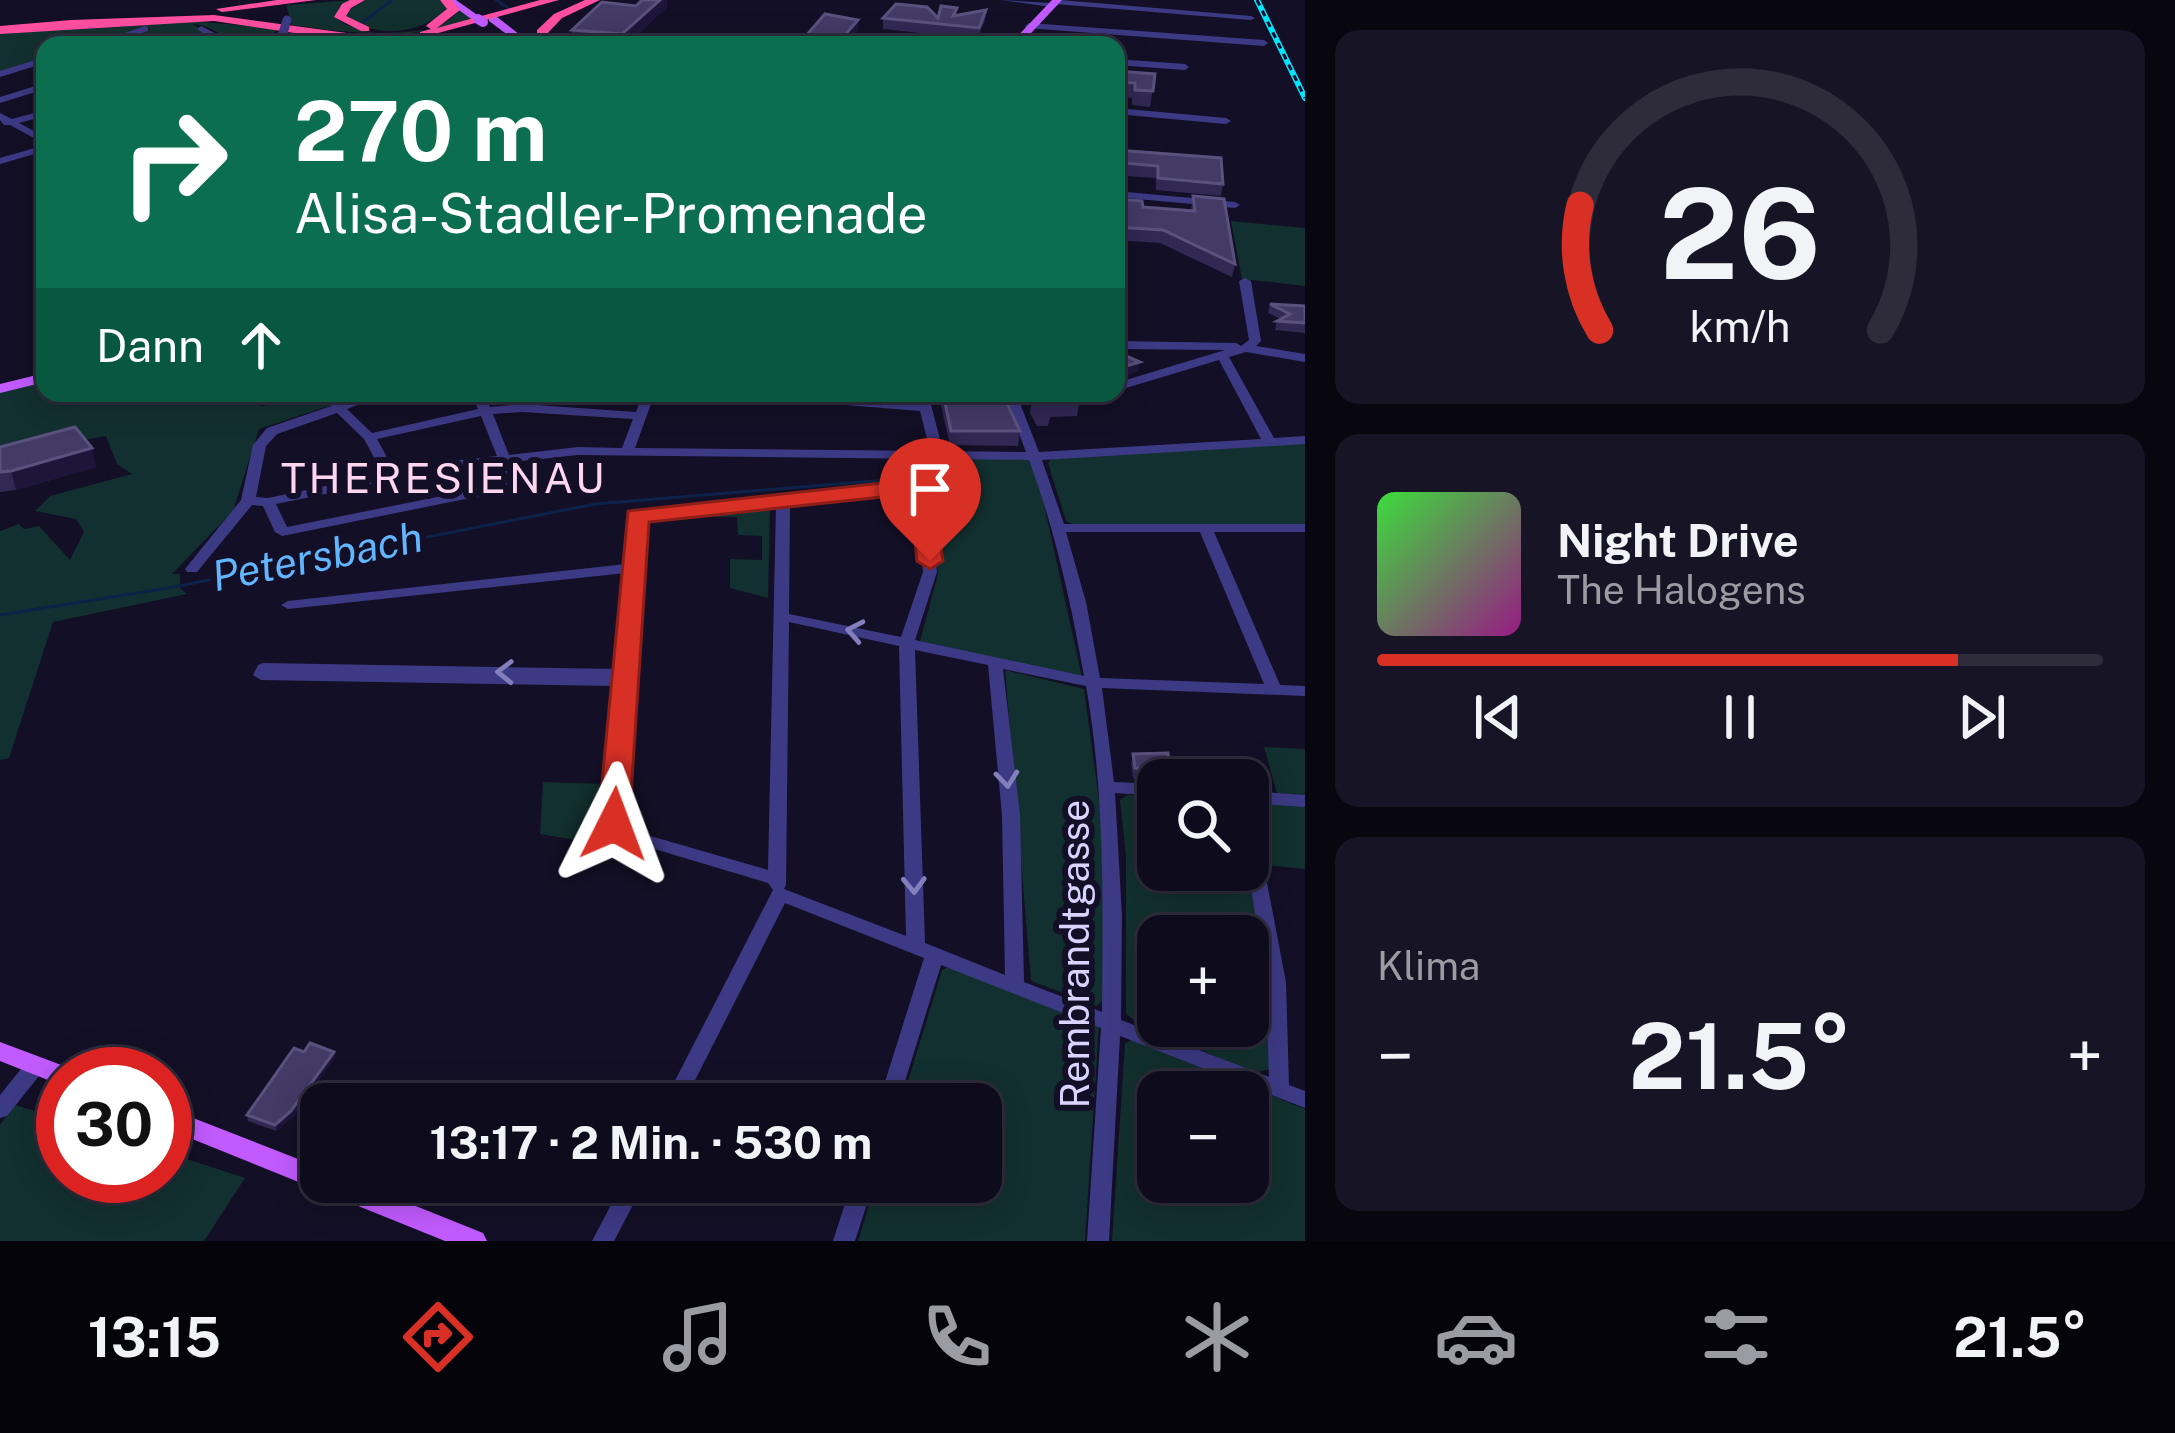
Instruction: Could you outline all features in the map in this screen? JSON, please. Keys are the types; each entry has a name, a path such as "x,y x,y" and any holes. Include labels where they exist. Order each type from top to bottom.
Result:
{"highway":[{"path":"0,28 234,0"},
{"path":"191,6 261,0"},
{"path":"61,24 310,0"},
{"path":"358,0 340,11 344,22 389,32 441,23 454,10 448,0"},
{"path":"0,28 195,17 286,22 363,36 419,36 553,0"},
{"path":"543,36 551,15 576,0"},
{"path":"544,36 558,16 594,0"},
{"path":"286,22 356,36"},
{"path":"445,36 489,22"}],"main road":[{"path":"448,0 513,36"},
{"path":"466,0 505,36"},
{"path":"1021,36 1054,2"},
{"path":"0,385 36,376"},
{"path":"0,1052 36,1065"},
{"path":"192,1128 300,1171"},
{"path":"379,1203 474,1241"}],"street":[{"path":"1005,0 1251,18"},
{"path":"1029,26 1264,43"},
{"path":"123,36 145,29"},
{"path":"201,29 213,36"},
{"path":"0,74 36,63"},
{"path":"1125,63 1185,67"},
{"path":"0,100 36,89"},
{"path":"1125,112 1226,121"},
{"path":"4,121 36,115"},
{"path":"4,121 36,140"},
{"path":"0,161 36,148"},
{"path":"1125,195 1235,205"},
{"path":"1125,384 1246,348 1255,340 1245,281"},
{"path":"1125,345 1246,348 1304,361"},
{"path":"1223,356 1269,441"},
{"path":"192,569 248,501 260,445 272,431 352,402"},
{"path":"268,502 282,532 515,484 482,402"},
{"path":"628,450 645,402"},
{"path":"893,1083 926,949 907,642 930,572 922,496 936,476 940,453 924,402"},
{"name":"Rembrandtgasse","path":"1014,402 1060,528 1110,787 1114,1022 1098,1241"},
{"path":"338,406 369,437 389,474"},
{"path":"369,437 486,411 538,408 639,416"},
{"path":"248,501 268,502 389,474 628,450 1037,456 1305,440"},
{"path":"928,485 637,516 622,678 617,831 777,886 1305,1100"},
{"path":"683,1083 777,886 783,500"},
{"path":"1205,527 1274,690"},
{"path":"1060,528 1305,528"},
{"path":"288,605 631,573"},
{"path":"784,617 1093,683 1305,692"},
{"path":"995,662 1011,815 1015,984"},
{"path":"263,668 622,678 261,675 263,668"},
{"path":"1110,787 1137,789"},
{"path":"1269,798 1305,801"},
{"path":"1260,891 1276,982 1280,1089"},
{"path":"0,1110 36,1065"},
{"path":"603,1241 623,1203"},
{"path":"844,1241 856,1203"}],"green space":[{"path":"354,0 338,9 337,19 378,33 292,25 286,5"},
{"path":"365,0 440,0 449,7 426,23 383,31 343,14"},
{"path":"459,10 473,20 448,26 426,30"},
{"path":"161,19 279,28 271,36 227,36 193,24 210,36 128,36 150,29 146,27 118,36 36,36 36,62 0,73 0,34"},
{"path":"1231,221 1305,228 1305,286 1242,279"},
{"path":"36,382 36,402 256,402 263,406 341,402 259,429 233,511 172,574 180,574 180,588 187,594 53,622 9,758 0,760 0,531 19,524 24,529 39,526 70,560 84,532 76,519 35,511 50,496 132,474 117,464 106,436 0,455 0,392"},
{"path":"1305,442 1305,524 1073,524 1066,521 1048,463 1052,458"},
{"path":"949,456 1034,459 1082,677 920,641 938,574 928,494 940,490"},
{"path":"770,505 768,598 730,588 730,559 762,560 762,536 738,535 737,517 699,517 699,512"},
{"path":"1005,670 1084,689 1105,845 1105,998 1097,1006 1031,981"},
{"path":"1264,747 1305,749 1305,795 1277,793"},
{"path":"543,782 604,784 599,844 540,834"},
{"path":"1137,796 1137,891 1252,891 1256,915 1137,915 1137,1022 1126,1013 1126,856 1120,800"},
{"path":"1269,804 1305,806 1305,869 1269,865"},
{"path":"949,967 1099,1025 1085,1241 858,1241 870,1203 1002,1203 1002,1083 907,1083 942,970"},
{"path":"1269,987 1273,1068 1249,1071 1194,1047 1269,1047"},
{"path":"1132,1040 1137,1047 1150,1047 1210,1071 1137,1071 1137,1203 1269,1203 1269,1095 1305,1109 1305,1241 1112,1241 1125,1043"},
{"path":"15,1105 36,1112 36,1203 192,1203 192,1161 245,1178 204,1241 0,1241 0,1125"}],"building":[{"path":"642,0 660,0 622,34 572,30 602,2 636,6"},
{"path":"896,4 927,7 938,18 941,6 957,8 953,16 986,10 979,28 883,18"},
{"path":"825,14 858,20 844,36 806,36"},
{"path":"1125,72 1155,74 1153,91 1135,90 1135,83 1125,82"},
{"path":"1125,151 1221,158 1223,184 1158,178 1158,166 1125,163"},
{"path":"1193,196 1224,199 1235,264 1163,230 1125,228 1125,200 1142,201 1143,207 1195,211"},
{"path":"1270,304 1305,306 1305,323 1277,321 1290,314"},
{"path":"945,402 1006,402 1020,431 951,431"},
{"path":"75,427 92,448 0,472 0,447"},
{"path":"1168,753 1169,759 1137,759 1135,768 1133,754"},
{"path":"310,1043 334,1052 311,1083 300,1083 300,1099 275,1125 247,1115 294,1048 304,1052"}],"waterway":[{"path":"362,23 392,0"},
{"path":"496,0 508,8"},
{"name":"Petersbach","path":"0,615 174,587 595,504 922,477"}],"railway":[{"path":"1257,0 1305,98"}],"district":[{"name":"THERESIENAU","path":"444,477"}],"route":[{"path":"614,824 637,516 928,485 922,496 930,561"}]}
